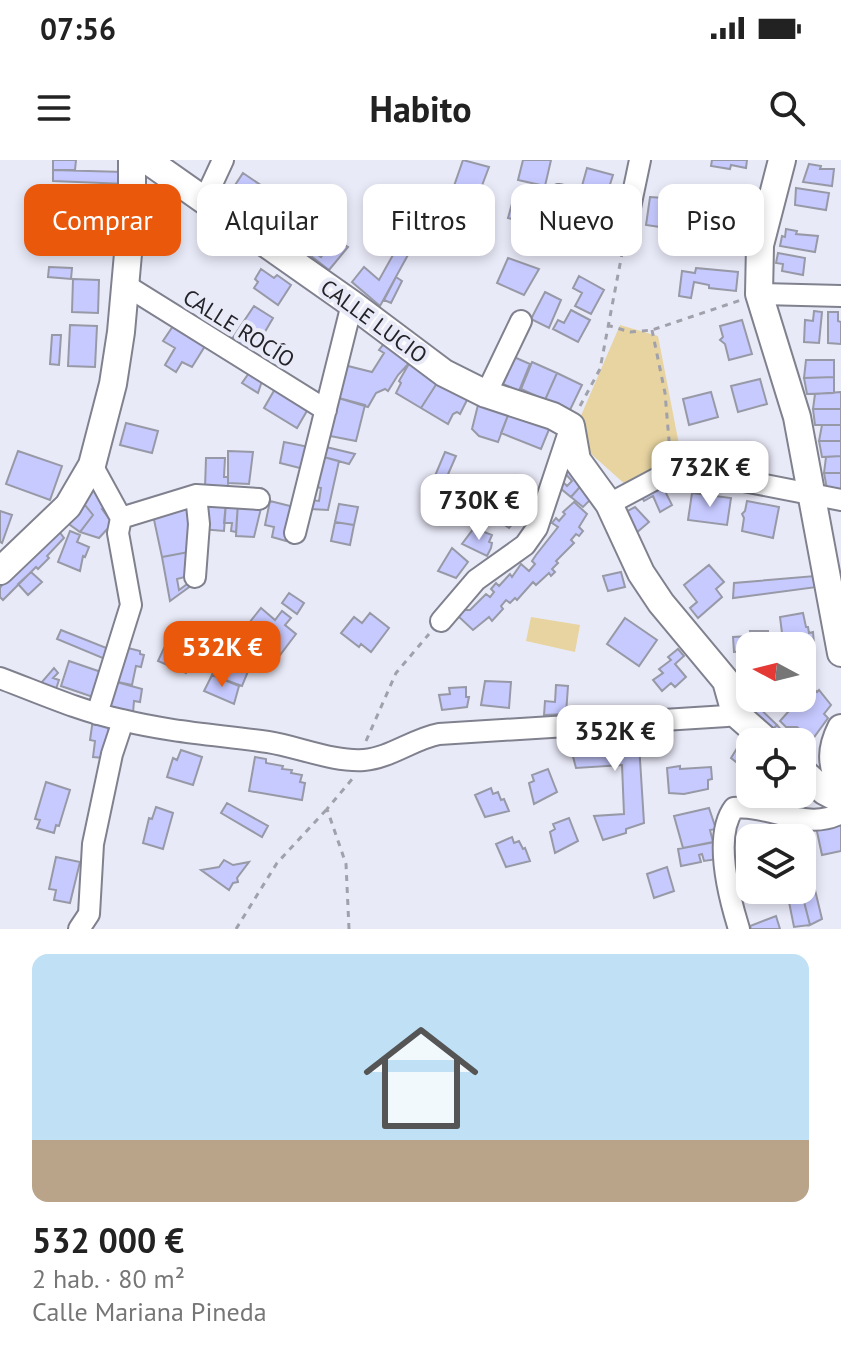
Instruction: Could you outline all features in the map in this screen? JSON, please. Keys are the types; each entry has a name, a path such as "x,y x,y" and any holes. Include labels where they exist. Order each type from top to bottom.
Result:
{"street":[{"path":"0,571 68,506 92,465 113,384 127,286 132,160"},
{"name":"CALLE LUCIO","path":"147,160 197,196"},
{"path":"212,184 223,160"},
{"path":"635,184 640,160"},
{"path":"782,160 760,245 759,294 797,417 841,653"},
{"name":"CALLE LUCIO","path":"283,256 444,373 486,394 553,416 571,426"},
{"name":"CALLE ROCÍO","path":"127,286 326,410"},
{"path":"759,294 841,296"},
{"path":"295,533 352,304"},
{"path":"486,394 521,321"},
{"path":"571,426 577,460 609,504 641,573 661,603 726,681 735,713 752,728"},
{"path":"441,621 476,580 525,545 537,528 571,426"},
{"path":"92,465 121,518 118,533 131,605 97,714"},
{"path":"609,504 669,472 688,470 841,500"},
{"path":"121,518 196,495 259,499"},
{"path":"195,577 199,524 196,495"},
{"path":"0,678 123,721 194,734 270,742 360,760 376,759 420,738 439,734 727,716 735,713"},
{"path":"79,929 89,914 93,844 112,754 123,721"},
{"path":"841,728 832,757 841,784"},
{"path":"816,784 841,800"},
{"path":"739,929 727,880 724,842 728,817 734,808 813,819 833,818 841,813"}],"path":[{"path":"571,426 600,369 621,256"},
{"path":"607,325 630,332 652,330 759,294"},
{"path":"652,330 666,407 669,472"},
{"path":"236,929 277,863 354,776 396,673 441,621"},
{"path":"327,809 346,864 349,929"}],"shaded area":[{"path":"620,325 658,336 682,460 627,486 589,452 577,425"},
{"path":"531,617 580,625 575,652 526,641"}],"building":[{"path":"53,160 76,160 75,170 53,170"},
{"path":"463,160 489,167 483,184 455,184"},
{"path":"523,160 551,160 545,184 518,180"},
{"path":"712,160 747,160 746,168 731,165 730,169 711,166"},
{"path":"809,164 821,166 820,169 834,169 832,186 803,182"},
{"path":"587,168 613,175 610,184 583,184"},
{"path":"53,170 124,172 126,184 53,181"},
{"path":"243,173 259,184 236,184"},
{"path":"796,188 829,193 826,210 795,205"},
{"path":"650,197 658,198 658,227 646,225"},
{"path":"786,229 797,231 796,234 818,236 815,252 780,246"},
{"path":"778,253 805,258 803,275 782,271 783,264 776,263"},
{"path":"311,256 341,256 329,270"},
{"path":"392,256 407,256 380,306 352,282 364,267 379,280"},
{"path":"508,258 539,269 524,295 497,283"},
{"path":"49,267 72,268 71,279 48,277"},
{"path":"696,268 738,272 736,291 709,288 709,285 694,282 691,298 679,296 682,271 695,273"},
{"path":"261,269 291,285 278,305 254,288"},
{"path":"579,276 604,290 591,314 575,306 582,293 573,288"},
{"path":"396,277 402,281 391,303 384,300"},
{"path":"73,279 99,280 98,313 72,312"},
{"path":"545,292 561,300 549,328 531,319"},
{"path":"254,306 273,318 252,354 230,342"},
{"path":"571,310 590,320 578,342 553,329 558,320 564,323"},
{"path":"814,311 822,312 819,343 804,342 805,320 813,321"},
{"path":"828,312 838,312 841,344 828,343"},
{"path":"742,320 752,354 729,360 725,344 720,340 723,337 720,326"},
{"path":"70,325 97,326 95,367 68,366"},
{"path":"173,326 205,346 192,367 182,362 176,372 165,365 175,348 163,341"},
{"path":"52,335 61,335 59,365 50,364"},
{"path":"386,341 410,362 388,391 385,389 376,393 368,407 335,397 344,365 372,372 384,353 379,350"},
{"path":"514,357 530,364 519,391 503,384"},
{"path":"806,360 834,360 834,377 804,378"},
{"path":"410,362 439,380 421,408 396,393"},
{"path":"532,362 557,373 545,400 521,389"},
{"path":"249,373 262,381 258,393 242,383"},
{"path":"557,373 582,385 569,412 545,400"},
{"path":"834,377 834,393 807,394 804,378"},
{"path":"760,379 767,404 738,412 731,386"},
{"path":"439,380 468,398 460,414 453,414 448,424 421,408"},
{"path":"275,389 308,409 297,428 264,408"},
{"path":"711,392 718,417 689,425 683,399"},
{"path":"841,392 841,409 813,409 815,394"},
{"path":"335,397 365,405 356,441 325,435"},
{"path":"479,401 510,410 498,442 479,436 472,429"},
{"path":"813,409 841,409 841,425 815,425"},
{"path":"510,410 550,427 541,449 501,433"},
{"path":"126,423 158,431 152,453 120,445"},
{"path":"822,425 841,425 841,441 819,441"},
{"path":"819,441 841,441 841,456 822,457"},
{"path":"284,442 309,447 304,469 280,463"},
{"path":"322,446 355,454 349,464 320,456"},
{"path":"18,451 62,466 50,500 6,484"},
{"path":"228,451 253,452 249,484 228,483"},
{"path":"445,452 456,456 439,495 429,490"},
{"path":"320,456 339,461 328,510 310,509 311,500 319,501 321,488 312,486"},
{"path":"841,456 841,473 824,473 826,457"},
{"path":"206,458 225,458 224,477 228,477 228,488 205,488"},
{"path":"569,463 586,480 571,497 560,488 572,481 562,470"},
{"path":"824,473 841,473 841,489 827,489"},
{"path":"515,475 532,482 529,489 533,491 527,503 503,491"},
{"path":"586,480 590,500 583,507 571,497"},
{"path":"661,483 672,505 660,512 653,496 644,501 639,492"},
{"path":"94,486 105,507 102,509 110,520 110,526 99,538 80,532 93,515 81,500"},
{"path":"692,493 731,498 727,525 688,520"},
{"path":"500,498 524,511 509,528 492,516"},
{"path":"81,500 93,515 80,532 66,522"},
{"path":"203,500 226,502 224,531 201,529"},
{"path":"270,501 294,507 286,541 272,537 274,527 265,525"},
{"path":"747,501 779,507 773,538 742,531 742,514"},
{"path":"226,502 238,502 236,532 231,531 232,523 224,523"},
{"path":"238,502 262,504 254,537 236,536"},
{"path":"574,502 587,514 579,527 583,531 579,536 576,534 571,540 574,543 556,561 558,563 552,569 555,572 551,576 549,573 536,585 533,582 517,600 515,598 510,603 506,600 501,606 503,609 492,621 489,617 473,630 458,616 464,610 470,610 486,594 490,597 496,583 499,586 510,574 512,577 521,564 529,571 535,564 532,561 558,527 552,523 556,518 559,521 565,514 563,512"},
{"path":"339,504 358,507 354,525 335,522"},
{"path":"187,505 194,551 162,557 153,515"},
{"path":"635,507 649,522 635,534 620,515"},
{"path":"0,511 12,515 2,543 0,542"},
{"path":"335,522 354,525 350,545 331,541"},
{"path":"474,528 492,535 487,556 462,544"},
{"path":"58,530 64,538 47,556 49,558 3,600 0,588 7,578"},
{"path":"70,531 80,535 77,542 89,547 83,556 80,571 58,562"},
{"path":"452,548 468,562 456,578 438,571"},
{"path":"194,551 185,577 177,579 179,590 190,582 192,585 170,601 162,557"},
{"path":"709,565 724,582 716,589 722,597 698,618 690,608 697,602 684,585"},
{"path":"31,572 42,582 28,595 18,584"},
{"path":"621,572 625,587 608,591 603,576"},
{"path":"815,576 817,587 733,598 734,583"},
{"path":"289,593 304,603 297,614 282,603"},
{"path":"261,608 275,620 282,611 291,618 285,625 296,634 280,655 264,642 268,638 249,623"},
{"path":"370,613 389,628 371,652 341,633 354,617 362,623"},
{"path":"803,613 809,632 782,632 780,617"},
{"path":"625,618 657,640 639,666 607,644"},
{"path":"61,630 109,649 105,659 57,639"},
{"path":"124,647 144,655 141,667 136,666 132,685 113,681"},
{"path":"164,648 192,661 186,673 158,661"},
{"path":"678,649 684,656 675,664 686,677 675,687 671,683 662,691 653,680 663,673 659,669 671,660 668,657"},
{"path":"220,656 249,669 242,686 212,675"},
{"path":"69,661 101,672 93,697 61,686"},
{"path":"54,668 58,673 53,678 59,680 56,689 41,683"},
{"path":"212,675 239,686 234,704 204,691"},
{"path":"113,681 142,689 140,702 134,701 133,713 107,708"},
{"path":"485,681 511,682 509,708 481,705"},
{"path":"556,685 568,686 566,714 544,715 545,701 555,702"},
{"path":"466,687 466,697 469,697 467,707 442,710 439,695 450,694 449,688"},
{"path":"819,690 831,705 824,714 828,718 816,734 816,728 786,727 780,721 788,712 816,712 816,691"},
{"path":"747,712 764,712 777,725 762,728"},
{"path":"93,719 110,721 104,758 93,757 95,741 90,740"},
{"path":"638,728 644,823 603,840 594,816 624,814 622,765 576,768 571,749 586,730"},
{"path":"181,750 202,757 193,785 167,777 173,758 177,760"},
{"path":"255,757 302,775 300,782 305,783 302,800 249,791"},
{"path":"680,766 680,769 711,767 712,779 708,780 708,789 684,794 669,793 667,768"},
{"path":"548,769 557,792 534,804 529,783 534,781 532,775"},
{"path":"46,782 70,790 54,833 37,828 40,820 35,819"},
{"path":"491,788 493,794 498,792 501,800 504,799 509,811 485,817 475,795"},
{"path":"227,803 268,826 262,837 221,813"},
{"path":"156,807 173,813 163,849 143,843 149,818 152,819"},
{"path":"709,808 716,829 710,830 713,842 683,848 674,816"},
{"path":"569,818 578,841 555,853 550,832 555,829 553,824"},
{"path":"841,823 841,851 822,855 816,827"},
{"path":"512,837 514,843 519,841 525,848 530,861 506,867 496,844"},
{"path":"715,842 718,859 704,861 702,854 699,855 701,862 681,866 678,849"},
{"path":"56,857 80,862 70,903 54,900 56,890 49,889"},
{"path":"224,860 233,865 249,862 237,878 238,882 233,883 229,890 201,870 219,867"},
{"path":"667,867 674,891 654,898 647,874"},
{"path":"816,894 822,919 810,925 805,904 816,904"},
{"path":"789,904 805,904 810,925 794,927"},
{"path":"776,916 780,929 751,929 750,926"}]}
